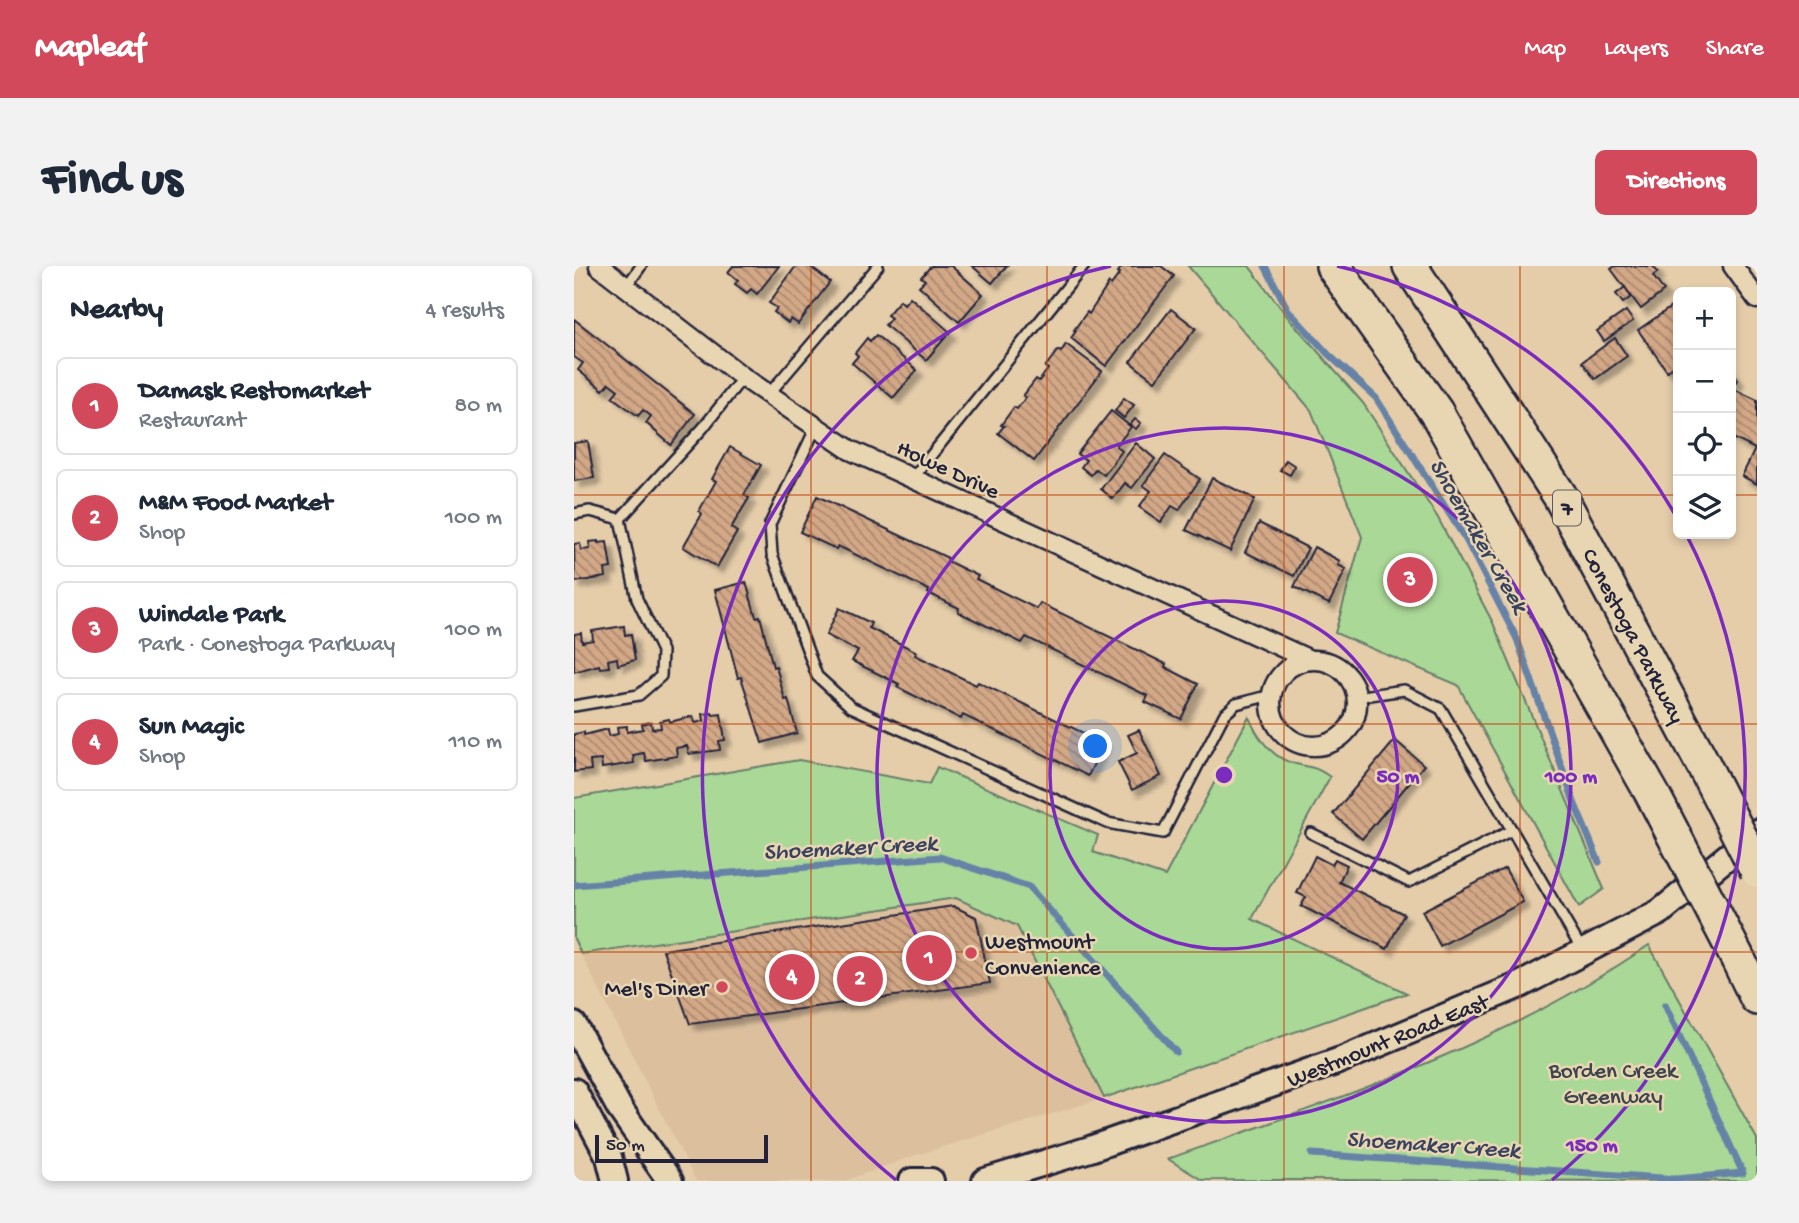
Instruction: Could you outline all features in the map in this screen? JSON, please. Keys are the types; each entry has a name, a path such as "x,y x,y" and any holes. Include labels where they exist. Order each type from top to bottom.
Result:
{"highway":[{"path":"1333,266 1436,412 1654,797 1757,998"},
{"name":"Conestoga Parkway","path":"1410,266 1560,496 1757,870"}],"main road":[{"name":"Westmount Road East","path":"985,1181 1090,1149 1341,1060 1520,985 1660,912 1757,832"},
{"path":"574,1025 620,1109 674,1180"},
{"path":"574,1091 615,1181"},
{"path":"912,1181 931,1181"}],"street":[{"name":"Howe Drive","path":"599,266 768,396 849,450 1310,660 1335,665 1345,673 1356,697"},
{"path":"1733,266 1757,299"},
{"path":"1310,660 1296,663 1285,671 1276,682 1271,695 1271,709 1283,733 1293,741 1306,745 1332,741 1343,734 1352,723 1356,697"}],"lane":[{"path":"625,288 641,266"},
{"path":"768,396 878,266"},
{"path":"912,479 1084,266"},
{"path":"620,519 703,428 743,377"},
{"path":"816,427 770,524 772,554 817,676 851,707 1107,823 1163,833 1224,715 1236,704 1271,695"},
{"path":"574,514 590,511 620,519"},
{"path":"574,706 639,695 661,676 662,651 637,599 620,519"},
{"path":"1356,697 1404,690 1441,709 1583,952"},
{"path":"1311,834 1409,882 1512,830"}],"shaded area":[{"path":"956,898 1017,926 1104,1098 913,1156 844,1181 696,1181 581,954"}],"green space":[{"path":"1188,266 1249,266 1287,316 1363,403 1438,518 1493,623 1604,889 1579,907 1458,685 1335,633 1362,537 1311,410"},
{"path":"1249,717 1260,737 1276,755 1289,762 1314,768 1330,777 1252,919 1407,993 1104,1098 1017,926 956,898 581,954 574,939 574,798 799,760 929,784 937,767 1098,835 1093,852 1165,876"},
{"name":"Borden Creek Greenway","path":"1649,945 1757,1139 1757,1181 1202,1180 1168,1159 1416,1068 1536,1012 1593,981"}],"building":[{"path":"733,266 779,266 757,294 751,289 747,293 735,284 738,280 728,272"},
{"path":"796,266 809,266 830,282 798,324 791,319 788,323 774,312 777,308 769,303"},
{"path":"931,266 951,266 983,294 959,322 919,286 925,280 921,277"},
{"path":"972,266 1007,266 992,283"},
{"path":"1122,266 1161,266 1174,276 1106,366 1071,338 1087,312 1089,314 1109,283 1111,285 1120,273 1118,272"},
{"path":"1615,266 1653,266 1658,272 1653,276 1664,291 1641,309 1611,269"},
{"path":"1625,287 1631,297 1623,303 1616,294"},
{"path":"910,297 950,332 926,360 885,325 891,318 887,315 900,300 904,304"},
{"path":"1673,306 1673,367 1667,371 1638,330"},
{"path":"1171,309 1196,328 1155,381 1130,362"},
{"path":"1626,311 1633,321 1604,341 1597,331"},
{"path":"574,319 695,414 671,445 646,423 651,416 643,410 638,416 612,397 618,390 609,383 603,390 578,370 583,363 574,357"},
{"path":"876,335 917,370 893,398 852,363 858,356 855,353 867,338 870,341"},
{"path":"1615,338 1627,356 1595,379 1582,362"},
{"path":"1066,344 1102,371 1034,461 998,433 1014,407 1017,409 1026,397 1023,396 1036,379 1039,381 1048,369 1045,367"},
{"path":"1736,390 1757,400 1757,484 1742,476 1755,449 1736,440"},
{"path":"1124,398 1134,405 1124,418 1115,411"},
{"path":"1111,411 1131,427 1116,446 1122,451 1104,475 1096,469 1091,475 1081,467 1086,460 1077,454"},
{"path":"1135,419 1141,423 1136,429 1130,425"},
{"path":"588,441 594,478 574,481 574,443"},
{"path":"1136,443 1155,459 1132,488 1125,483 1113,499 1101,489"},
{"path":"730,447 761,465 744,495 749,498 731,528 737,532 717,567 683,547 702,514 699,511 716,481 712,479"},
{"path":"1165,455 1200,479 1179,510 1172,506 1161,522 1139,507 1151,491 1143,485"},
{"path":"1286,460 1295,466 1290,475 1280,470"},
{"path":"1212,478 1255,499 1230,551 1186,530"},
{"path":"817,496 948,558 947,561 978,576 976,579 1037,609 1040,603 1166,664 1165,667 1198,684 1181,719 1145,702 1148,696 1026,637 1022,643 958,612 959,608 928,593 929,590 838,546 836,549 800,532"},
{"path":"1259,523 1308,548 1294,576 1245,552"},
{"path":"589,542 607,542 611,568 605,569 606,577 575,582 574,544 580,543 581,550 590,549"},
{"path":"1314,547 1340,561 1338,565 1346,569 1329,604 1294,587"},
{"path":"746,582 756,617 760,616 773,667 776,666 785,700 788,699 797,733 762,743 741,677 738,678 715,590"},
{"path":"839,608 871,623 869,628 917,652 915,655 976,685 978,682 1104,743 1088,776 963,715 961,719 852,661 858,651 826,635"},
{"path":"624,626 625,635 631,634 635,660 618,665 617,658 608,660 609,667 600,668 599,665 574,672 574,634 581,633 582,642 593,640 592,631"},
{"path":"703,714 721,714 725,740 719,741 720,750 689,754 687,746 676,748 677,756 646,761 644,753 633,755 634,763 602,768 601,760 590,761 591,770 574,772 574,734 584,732 584,735 608,729 609,736 618,734 617,727 627,726 627,732 643,729 642,724 651,722 652,729 661,728 660,721 669,719 670,722 693,716 695,723 704,721"},
{"path":"1139,730 1161,776 1132,790 1118,762 1137,753 1128,735"},
{"path":"1395,740 1424,765 1362,839 1333,814"},
{"path":"1315,856 1332,865 1335,859 1347,865 1339,882 1404,914 1387,949 1301,906 1306,897 1297,893"},
{"path":"1505,868 1523,902 1440,946 1422,911"},
{"path":"953,906 976,917 990,983 690,1024 663,950"}],"waterway":[{"name":"Shoemaker Creek","path":"1265,266 1288,310 1328,354 1376,398 1466,540 1517,639 1574,802 1599,862"},
{"name":"Shoemaker Creek","path":"574,885 940,857 1029,887 1176,1052"},
{"name":"Shoemaker Creek","path":"1312,1154 1676,1179 1743,1173 1665,1005"}],"place":[{"name":"Windale Park","path":"1410,580"},
{"name":"Westmount Convenience","path":"971,953"},
{"name":"Damask Restomarket","path":"929,958"},
{"name":"Sun Magic","path":"792,977"},
{"name":"M&M Food Market","path":"860,979"},
{"name":"Mel's Diner","path":"722,987"}]}
